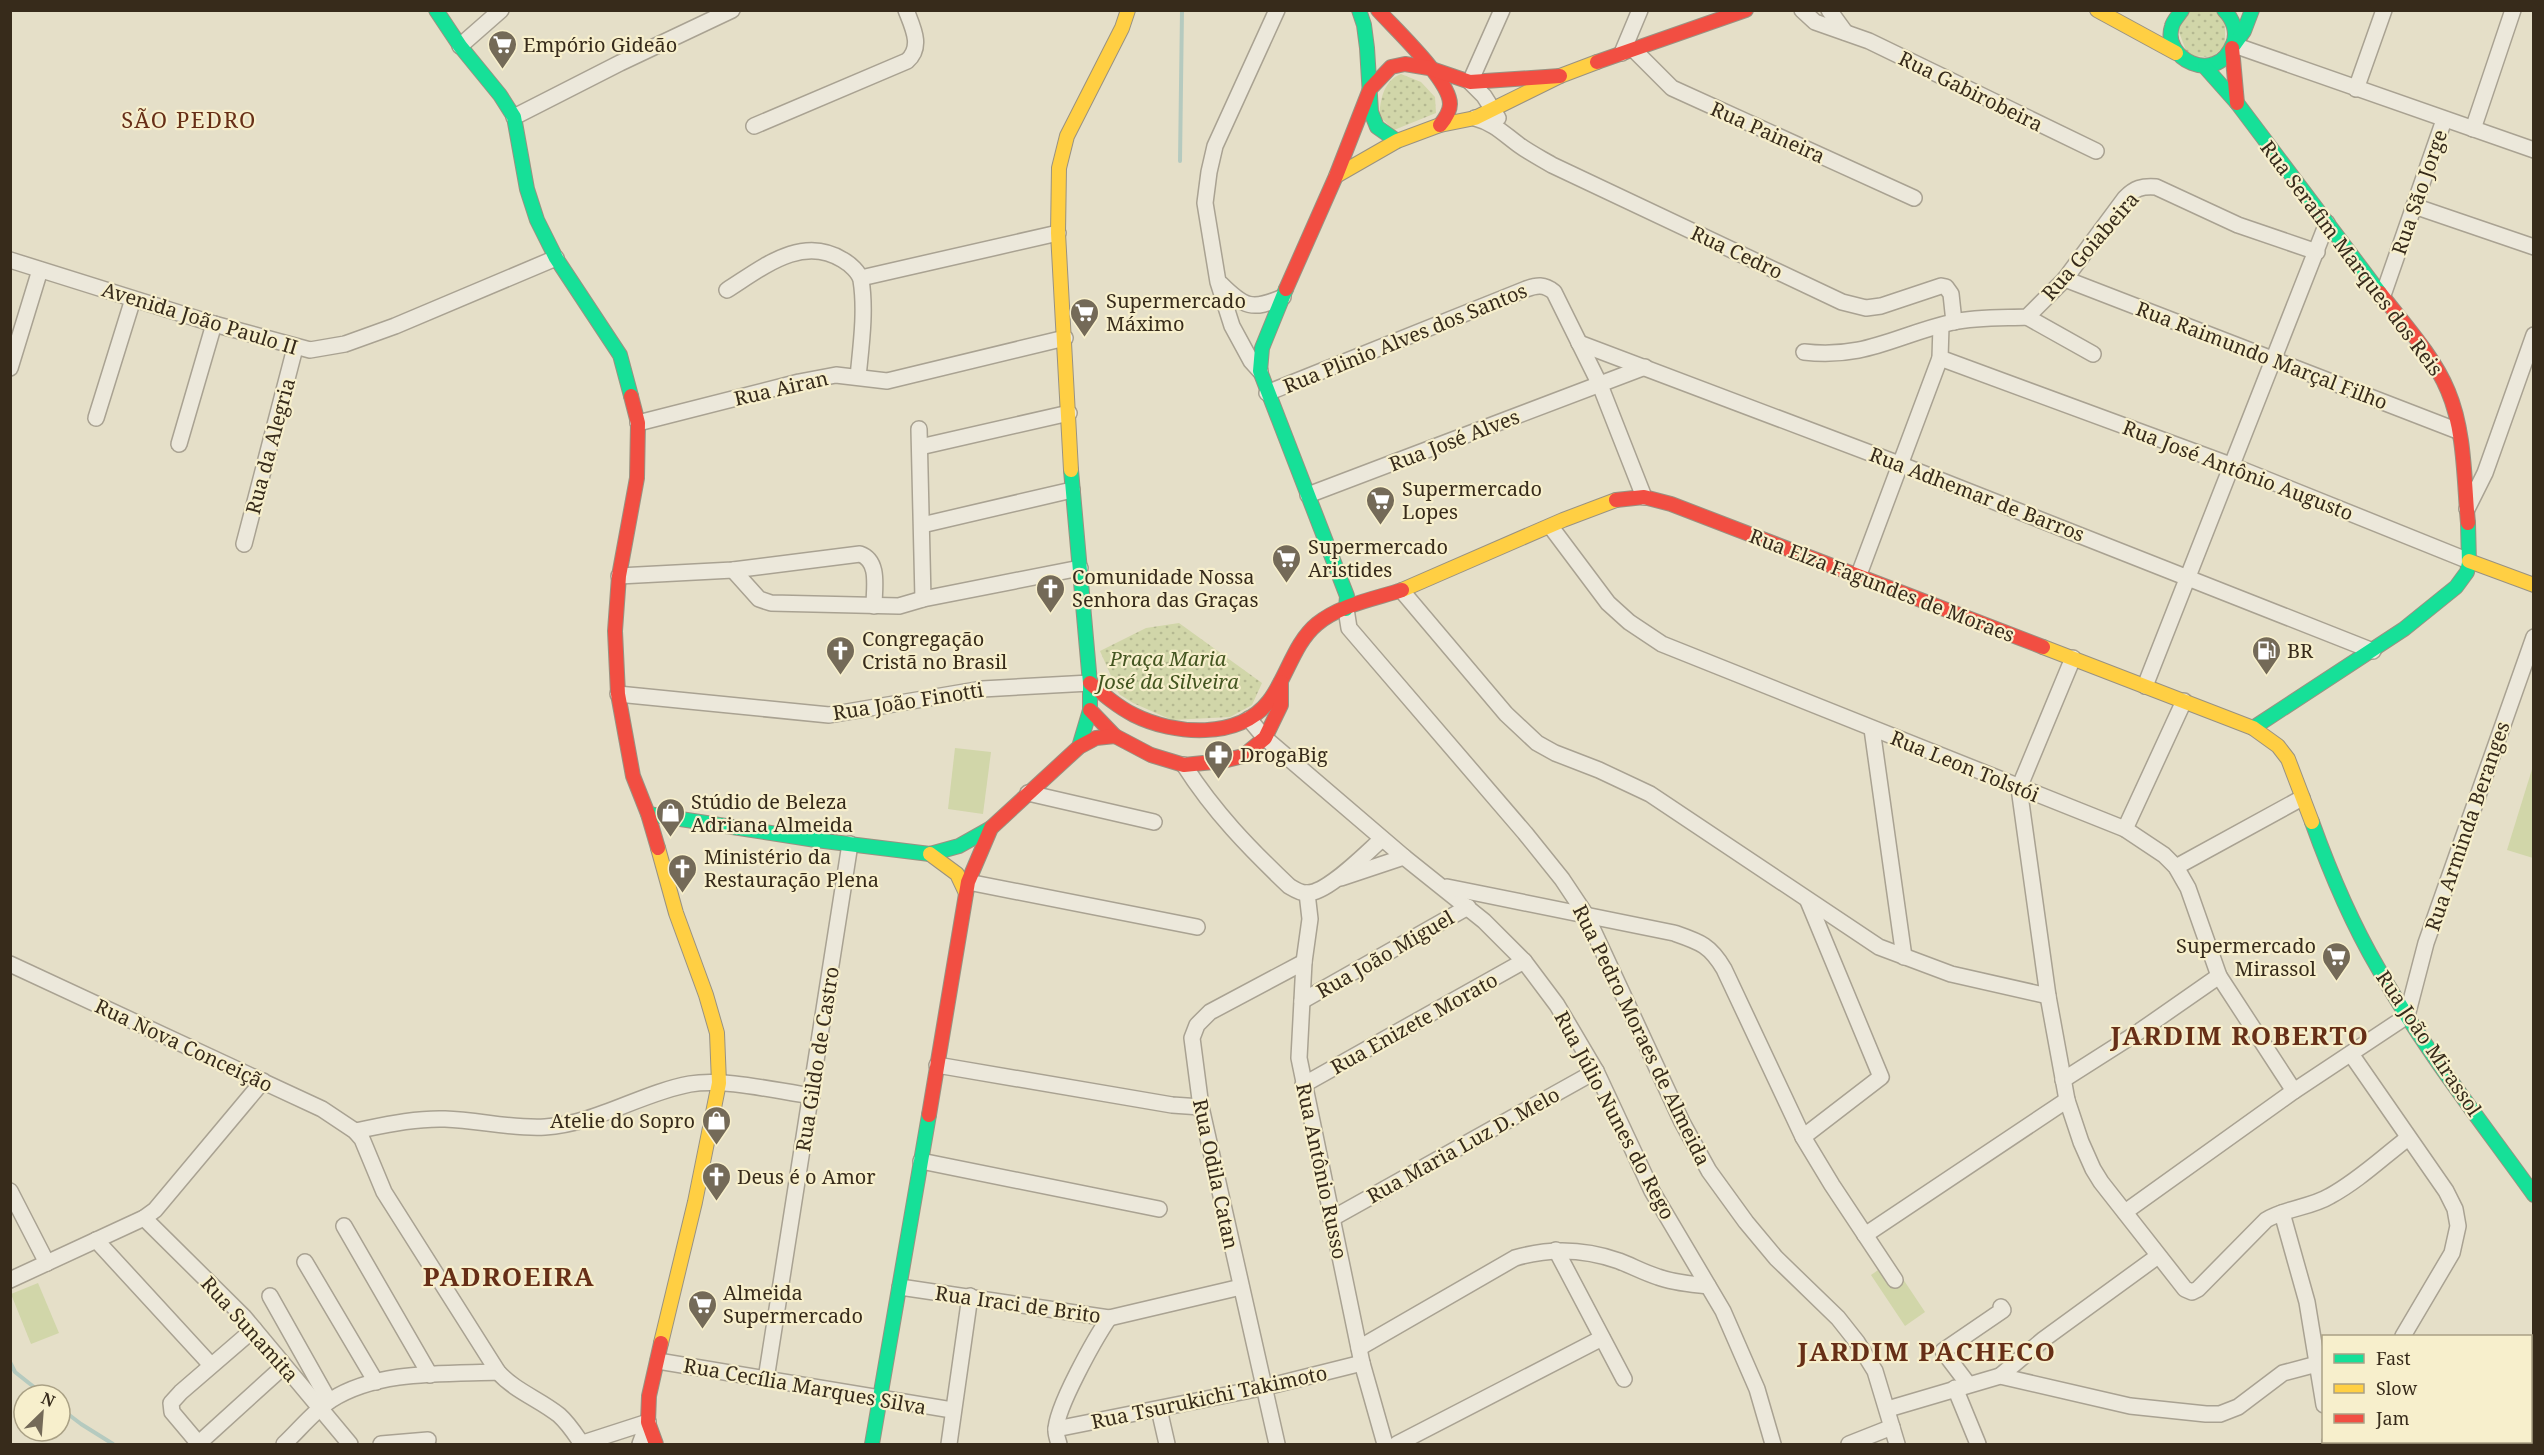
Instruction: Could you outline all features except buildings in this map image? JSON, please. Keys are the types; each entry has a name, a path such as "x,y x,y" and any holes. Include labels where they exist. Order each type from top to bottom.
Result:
{"street":[{"path":"436,10 460,46 484,74 514,117 527,189 537,220 556,258 620,355 638,423 641,478 618,576 615,631 618,694 633,776 648,814 676,913 706,995 717,1033 719,1083 695,1202 650,1396 648,1422 640,1444"},
{"path":"460,46 501,10"},
{"path":"514,117 732,10"},
{"path":"754,126 907,62 915,51 916,44 915,33 906,10"},
{"path":"1079,747 1090,710 1090,683 1072,490 1058,233 1059,168 1067,136 1122,28 1128,10"},
{"path":"1277,10 1215,146 1205,203 1218,282 1236,335 1251,361 1260,371 1347,596 1346,609"},
{"path":"1359,10 1366,37 1371,112 1377,127 1398,141"},
{"path":"1378,10 1441,79 1451,104 1449,113 1440,125"},
{"path":"1470,82 1502,10"},
{"path":"1627,51 1641,10"},
{"path":"1336,176 1398,141 1440,125 1475,118 1560,76 1746,10"},
{"name":"Rua Gabirobeira","path":"1802,10 1815,22 1869,41 2096,151"},
{"path":"1828,10 1845,32"},
{"path":"2097,10 2176,53 2184,61 2194,66 2205,67 2221,62 2244,31 2252,10"},
{"path":"2176,53 2171,32 2173,21 2182,10"},
{"path":"2224,10 2234,24 2233,47 2237,103"},
{"path":"2356,89 2384,10"},
{"name":"Rua São Jorge","path":"2474,129 2513,10"},
{"path":"2233,47 2534,150"},
{"name":"Rua Paineira","path":"1627,51 1672,88 1914,198"},
{"path":"1260,371 1265,338 1336,176 1370,89 1391,67 1405,64 1429,68 1470,82 1560,76"},
{"name":"Rua Serafim Marques dos Reis","path":"2205,67 2237,103 2433,363 2450,395 2458,431 2469,561"},
{"path":"1470,82 1495,110 1504,132"},
{"name":"Rua Cedro","path":"1475,118 1488,122 1552,165 1842,302 1866,309 1946,286 1951,294 1948,324"},
{"name":"Rua São Jorge","path":"2382,298 2444,120"},
{"name":"Rua Goiabeira","path":"1804,352 1841,354 1864,351 1948,324 2027,316 2066,279 2098,233 2134,189 2145,186 2156,187 2238,225 2317,252"},
{"path":"2414,206 2534,247"},
{"path":"2145,686 2190,577 2327,223"},
{"path":"861,278 1058,233"},
{"path":"727,290 783,256 801,251 818,250 834,254 848,262 861,278 858,377"},
{"name":"Avenida João Paulo II","path":"10,260 295,348 323,350 394,326 556,258"},
{"path":"10,368 40,270"},
{"name":"Rua Raimundo Marçal Filho","path":"2066,279 2458,431"},
{"path":"1218,282 1240,303 1250,306 1265,306 1283,297"},
{"name":"Rua Plinio Alves dos Santos","path":"1267,393 1538,285 1547,287 1554,292 1600,385 1644,497"},
{"path":"96,418 133,299"},
{"path":"2027,316 2093,354"},
{"path":"179,444 214,324"},
{"path":"1858,577 1940,358 1948,324"},
{"path":"2466,509 2485,473 2534,335"},
{"name":"Rua Airan","path":"638,423 799,382 836,375 887,381 1065,338"},
{"name":"Rua Adhemar de Barros","path":"1579,344 1899,464 2373,651"},
{"name":"Rua da Alegria","path":"244,544 295,348"},
{"name":"Rua José Antônio Augusto","path":"1940,358 2233,466 2534,585"},
{"name":"Rua José Alves","path":"1308,495 1645,367"},
{"path":"920,447 1069,413"},
{"path":"919,429 923,599"},
{"path":"922,525 1072,490"},
{"name":"Rua Elza Fagundes de Moraes","path":"1090,683 1122,708 1160,726 1187,730 1213,729 1249,719 1266,704 1281,681 1294,654 1311,630 1325,618 1402,591 1612,501 1644,497 1671,504 2253,728"},
{"name":"Rua Leon Tolstói","path":"1551,526 1608,603 1629,622 1662,644 2125,829 2164,855 2176,867 2188,888 2219,976 2294,1091"},
{"path":"618,576 733,570 860,554 867,556 874,567 874,606"},
{"path":"2253,728 2373,651 2450,594 2466,574 2469,561"},
{"path":"733,570 759,598 771,603 898,606 1080,568"},
{"path":"1402,591 1506,714 1537,743 1650,794 1879,946 1951,974 2048,996"},
{"name":"Rua Pedro Moraes de Almeida","path":"1346,609 1349,628 1525,833 1562,879 1586,915 1682,1122 1709,1171 1746,1222 1776,1258 1838,1318 1857,1342 1875,1371 1897,1444"},
{"name":"Rua Arminda Beranges","path":"2407,1016 2426,942 2534,637"},
{"path":"2073,658 2019,788 2048,996 2063,1080 2081,1142 2093,1169 2185,1289 2188,1292 2195,1292 2266,1220 2282,1212 2309,1206 2332,1196 2408,1138"},
{"name":"Rua Elza Fagundes de Moraes","path":"1090,710 1115,736 1151,755 1184,765 1223,761 1244,756 1265,738 1281,705 1281,681"},
{"name":"Rua João Finotti","path":"618,694 829,715 982,689 1090,683"},
{"path":"2125,829 2184,701"},
{"name":"Rua Júlio Nunes do Rego","path":"1249,719 1265,738 1404,858 1468,907 1524,961 1557,1005 1596,1071 1652,1191 1734,1334 1757,1389 1773,1444"},
{"name":"Rua João Mirassol","path":"2253,728 2278,746 2288,759 2342,898 2377,967 2407,1016 2534,1195"},
{"path":"1872,729 1904,957"},
{"path":"648,814 930,854 959,846 991,828 1079,747 1096,738 1115,736"},
{"path":"1184,765 1205,799 1251,850 1288,886 1307,894 1333,881 1383,839"},
{"path":"1028,793 1154,822"},
{"path":"2176,867 2302,798"},
{"path":"872,1444 967,888 991,828"},
{"name":"Rua Gildo de Castro","path":"766,1379 850,844"},
{"path":"930,854 957,874 967,888 1197,927"},
{"path":"1333,881 1404,858"},
{"path":"1442,886 1497,899 1674,933 1695,940 1714,952 1803,1137 1895,1280"},
{"name":"Rua Antônio Russo","path":"1307,894 1310,919 1304,962 1299,1058 1361,1355 1385,1444"},
{"path":"1803,1137 1881,1077 1808,901"},
{"name":"Rua João Miguel","path":"1302,1001 1468,907"},
{"name":"Rua Enizete Morato","path":"1303,1085 1524,961"},
{"name":"Rua Odila Catan","path":"1277,1444 1266,1387 1201,1107 1192,1055 1192,1038 1197,1025 1210,1012 1304,962"},
{"name":"Rua Nova Conceição","path":"10,964 322,1109 355,1131"},
{"path":"2063,1080 2140,1031 2219,976"},
{"path":"2128,1215 2294,1091 2407,1016"},
{"path":"2351,1054 2446,1191 2455,1209 2458,1226 2452,1253 2404,1335"},
{"path":"937,1065 1172,1105 1201,1107"},
{"name":"Rua Maria Luz D. Melo","path":"1331,1219 1596,1071"},
{"path":"10,1280 144,1218 174,1187 263,1081"},
{"path":"648,1422 581,1444 569,1425 558,1414 518,1390 498,1372 384,1192 365,1145 355,1131 421,1119 515,1128 548,1127 588,1118 686,1085 702,1082 812,1096"},
{"path":"1864,1235 2067,1100"},
{"path":"921,1161 1159,1209"},
{"path":"10,1191 47,1263"},
{"path":"2282,1212 2307,1302 2322,1393"},
{"name":"Rua Sunamita","path":"144,1218 254,1329 284,1366 325,1405 350,1444"},
{"path":"344,1226 430,1375"},
{"path":"96,1240 211,1365"},
{"path":"1556,1250 1624,1379"},
{"name":"Rua Tsurukichi Takimoto","path":"1056,1429 1266,1387 1361,1355 1515,1258 1535,1252 1556,1250 1617,1260 1658,1277 1708,1286"},
{"path":"1888,1409 2000,1376 2026,1353 2158,1256"},
{"path":"305,1262 376,1382"},
{"name":"Rua Iraci de Brito","path":"900,1287 1109,1318 1241,1287"},
{"path":"270,1296 325,1405"},
{"path":"949,1444 952,1410 970,1296"},
{"path":"1978,1444 1961,1386 1943,1351 2003,1310 2001,1307"},
{"path":"1059,1444 1056,1429 1068,1394 1093,1341 1109,1318"},
{"path":"254,1329 171,1403 172,1412 198,1444 284,1366"},
{"path":"1397,1444 1602,1338"},
{"name":"Rua Cecília Marques Silva","path":"658,1361 952,1410"},
{"path":"2000,1376 2130,1406 2220,1414 2238,1407 2283,1373 2317,1364"},
{"path":"284,1444 325,1405 351,1390 376,1382 430,1375 498,1372"},
{"path":"1159,1409 1167,1444"},
{"path":"648,1422 656,1444"},
{"path":"1850,1444 1892,1427"},
{"path":"603,1444 615,1431"},
{"path":"381,1444 428,1440"}],"green space":[{"path":"2187,11 2215,11 2225,22 2225,46 2212,57 2188,56 2176,24"},
{"path":"1401,74 1421,82 1435,97 1436,113 1394,130 1379,116 1382,97 1387,86 1390,81"},
{"name":"Praça Maria José da Silveira","path":"1179,623 1262,683 1252,705 1230,717 1172,720 1133,703 1119,694 1100,651 1146,628"},
{"path":"955,748 991,752 983,814 948,809"},
{"path":"2533,766 2533,858 2507,850"},
{"path":"1891,1261 1925,1312 1905,1326 1871,1275"},
{"path":"38,1283 59,1333 31,1344 11,1294"}],"waterway":[{"path":"1180,161 1182,10"},
{"path":"10,1362 15,1372 29,1383"},
{"path":"72,1417 113,1444"}],"traffic: fast":[{"path":"436,10 460,46 500,95 514,117 527,189 537,220 556,258 620,355 631,396"},
{"path":"1359,10 1364,25 1367,48 1371,112 1377,127 1397,141"},
{"path":"2182,10 2172,26 2171,38 2174,48 2182,57 2203,66 2215,64 2225,57 2233,44 2234,26 2224,10"},
{"path":"2234,45 2244,31 2252,10"},
{"path":"2205,67 2237,103 2380,293"},
{"path":"1286,289 1262,348 1260,371 1347,596 1346,609"},
{"path":"1071,470 1090,683 1090,710 1079,747"},
{"path":"2253,728 2404,629 2456,587 2467,572 2469,563 2468,523"},
{"path":"648,814 816,840 930,854 959,846 991,828"},
{"path":"2312,822 2350,915 2395,998 2453,1084 2534,1195"},
{"path":"872,1444 929,1115"}],"traffic: slow":[{"path":"1071,470 1058,233 1059,168 1067,136 1122,28 1128,10"},
{"path":"2097,10 2176,53"},
{"path":"1336,176 1397,141 1440,125 1475,118 1560,76 1597,62"},
{"path":"1402,590 1563,520 1616,500"},
{"path":"2469,561 2534,585"},
{"path":"2043,647 2253,728 2278,746 2288,759 2312,822"},
{"path":"658,848 676,913 706,995 717,1033 719,1083 695,1202 661,1343"},
{"path":"930,854 957,874 966,893"}],"traffic: jam":[{"path":"1378,10 1432,69 1448,94 1450,104 1448,113 1440,125"},
{"path":"1597,62 1746,10"},
{"path":"2232,48 2237,103"},
{"path":"1286,289 1336,176 1370,89 1391,67 1405,64 1429,68 1470,82 1560,76"},
{"path":"2380,293 2426,352 2442,378 2454,406 2461,439 2468,523"},
{"path":"631,396 638,423 637,478 619,576 615,631 618,694 633,776 658,848"},
{"path":"1616,500 1644,497 1671,504 2043,647"},
{"path":"1090,683 1122,708 1150,722 1186,730 1224,728 1256,714 1269,701 1302,641 1326,617 1347,607 1402,590"},
{"path":"1090,710 1115,736 1151,755 1184,765 1223,761 1243,756 1265,738 1281,705 1281,682"},
{"path":"929,1115 968,882 991,828 1079,747 1096,738 1115,736"},
{"path":"656,1444 648,1422 649,1396 661,1343"}],"place":[{"name":"Empório Gideão","path":"502,70"},
{"name":"Supermercado Máximo","path":"1085,338"},
{"name":"Supermercado Lopes","path":"1381,526"},
{"name":"Supermercado Aristides","path":"1287,584"},
{"name":"Comunidade Nossa Senhora das Graças","path":"1051,614"},
{"name":"Congregação Cristã no Brasil","path":"841,676"},
{"name":"BR","path":"2266,676"},
{"name":"DrogaBig","path":"1219,780"},
{"name":"Stúdio de Beleza Adriana Almeida","path":"670,838"},
{"name":"Ministério da Restauração Plena","path":"683,894"},
{"name":"Supermercado Mirassol","path":"2337,982"},
{"name":"Atelie do Sopro","path":"716,1146"},
{"name":"Deus é o Amor","path":"716,1202"},
{"name":"Almeida Supermercado","path":"702,1330"}],"district":[{"name":"SÃO PEDRO","path":"189,119"},
{"name":"JARDIM ROBERTO","path":"2240,1035"},
{"name":"PADROEIRA","path":"509,1276"},
{"name":"JARDIM PACHECO","path":"1927,1351"}]}
